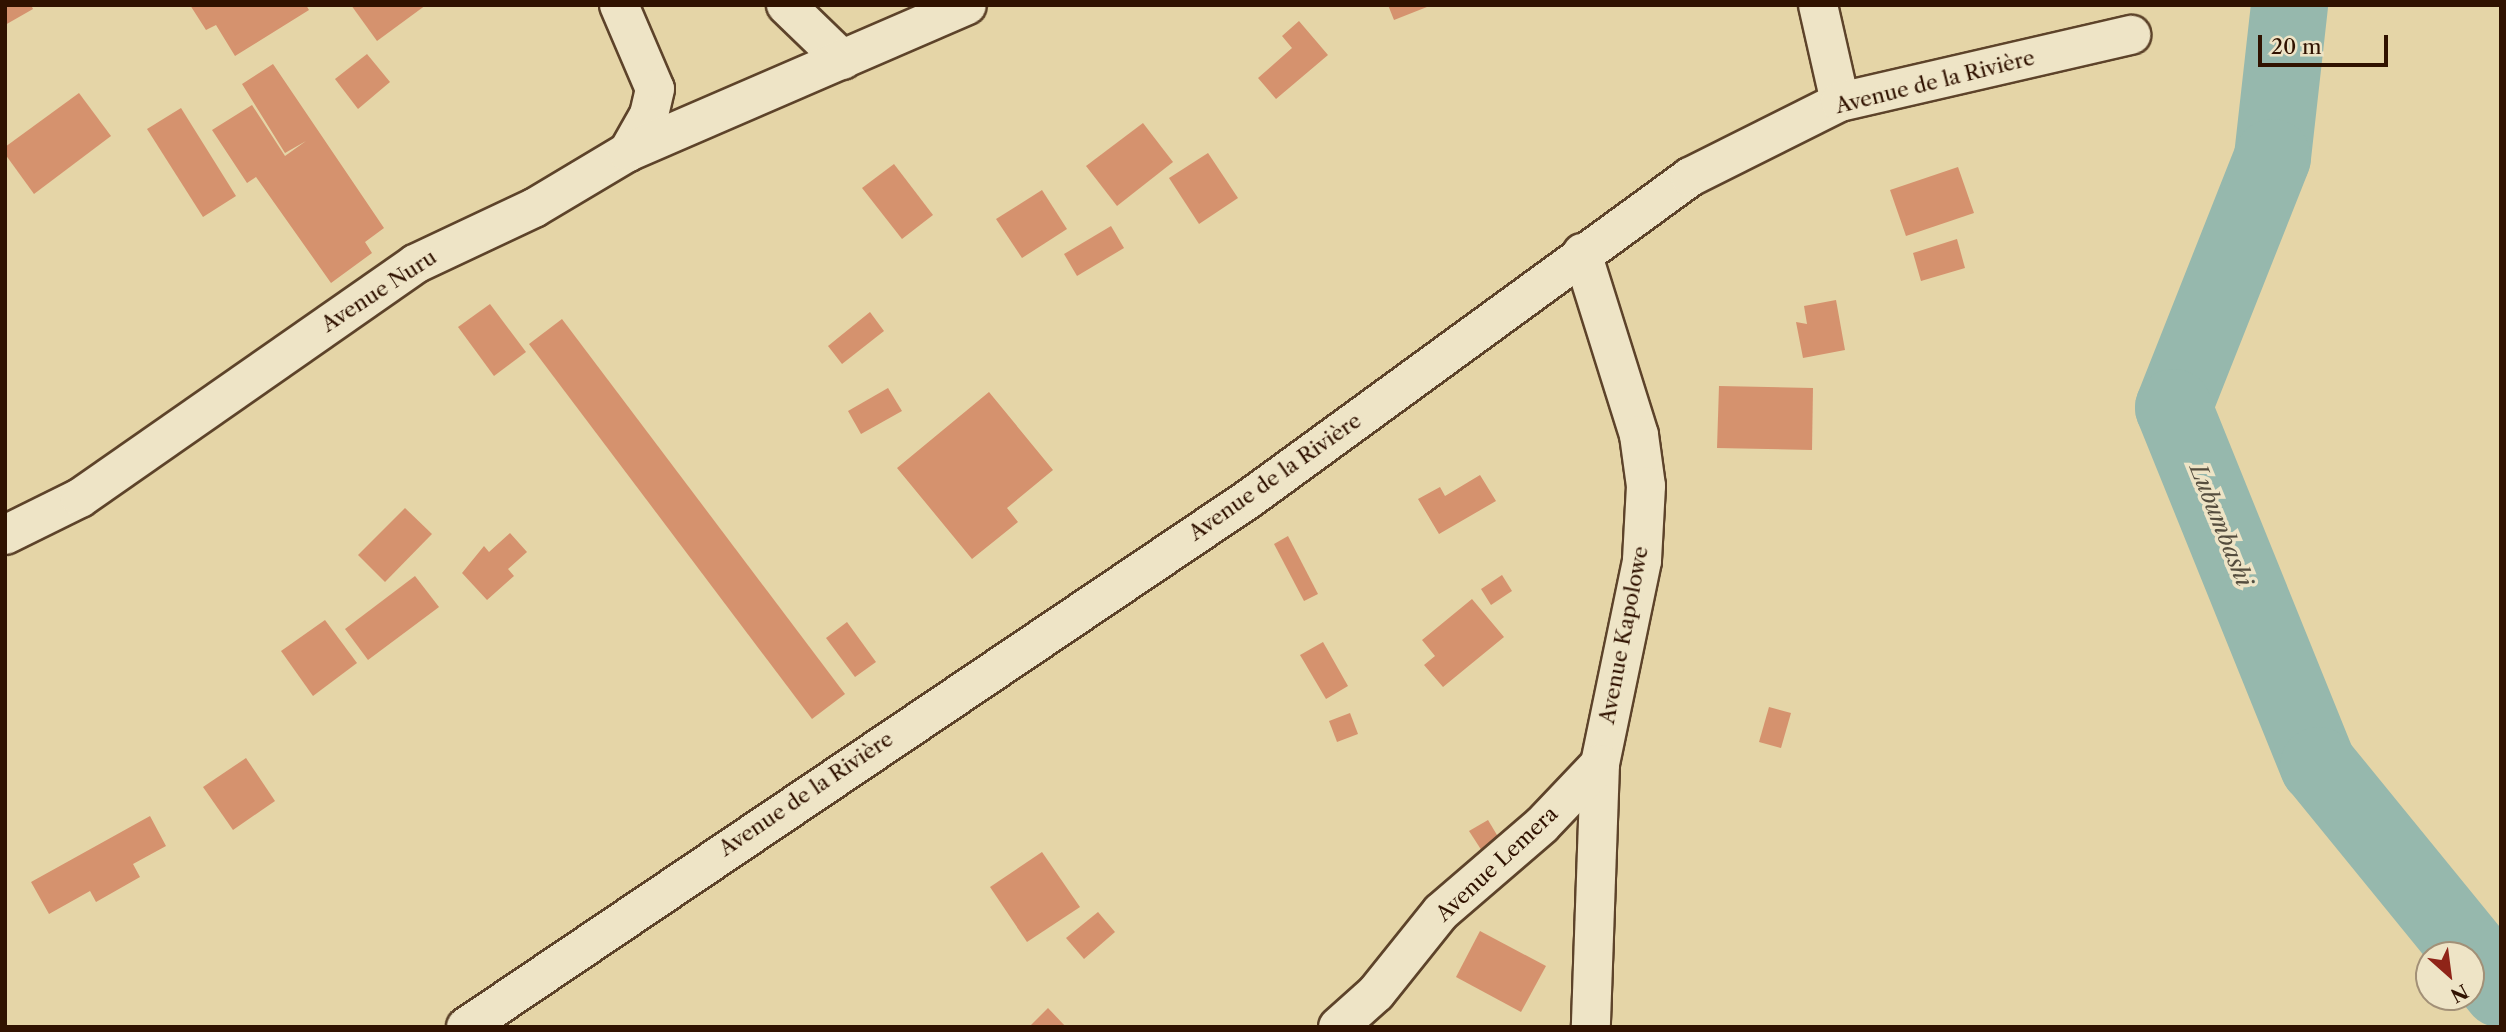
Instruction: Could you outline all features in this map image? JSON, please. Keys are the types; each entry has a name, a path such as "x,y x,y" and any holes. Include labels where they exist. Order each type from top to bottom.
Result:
{"street":[{"name":"Avenue Nuru","path":"5,535 80,498 415,264 534,208 628,152 649,115 655,89 618,5"},
{"path":"786,5 843,60"},
{"path":"628,152 967,5"},
{"path":"1818,5 1839,102"},
{"name":"Avenue de la Rivière","path":"466,1027 1250,498 1582,253 1690,177 1839,102 2131,35"},
{"name":"Avenue Kapolowe","path":"1582,253 1639,435 1646,486 1642,561 1600,764 1591,1027"},
{"name":"Avenue Lemera","path":"1338,1027 1376,993 1441,912 1542,825 1600,764"}],"building":[{"path":"5,5 31,5 33,9 5,25"},
{"path":"190,5 306,5 309,10 235,56 216,25 206,30"},
{"path":"351,5 426,5 377,41"},
{"path":"1388,5 1432,5 1394,20"},
{"path":"1299,21 1328,55 1276,99 1258,78 1292,48 1282,36"},
{"path":"367,54 390,82 358,109 335,79"},
{"path":"273,64 384,228 365,242 372,253 331,283 256,177 247,183 212,130 252,105 285,156 306,141 285,153 242,84"},
{"path":"79,93 111,136 34,194 5,154 5,147"},
{"path":"181,108 236,196 203,217 147,129"},
{"path":"1143,123 1173,162 1117,206 1086,166"},
{"path":"1208,153 1238,198 1199,224 1169,178"},
{"path":"894,164 933,215 902,239 862,188"},
{"path":"1958,167 1974,213 1906,236 1890,190"},
{"path":"1042,190 1067,229 1022,258 996,219"},
{"path":"1111,226 1124,248 1077,276 1064,254"},
{"path":"1957,239 1965,268 1921,281 1913,253"},
{"path":"1836,300 1845,350 1803,358 1796,322 1807,324 1804,306"},
{"path":"490,304 526,352 494,376 458,327"},
{"path":"870,312 884,331 842,364 828,346"},
{"path":"562,319 845,694 812,719 529,344"},
{"path":"1719,386 1813,388 1812,450 1717,448"},
{"path":"888,388 902,411 861,434 848,411"},
{"path":"989,392 1053,470 1007,508 1018,522 972,559 897,468"},
{"path":"1480,475 1496,501 1439,534 1418,499 1440,487 1445,496"},
{"path":"405,508 432,534 385,582 358,555"},
{"path":"510,533 527,552 508,569 514,576 487,600 462,573 484,546 489,552"},
{"path":"1288,536 1318,594 1304,601 1274,544"},
{"path":"1502,575 1512,591 1491,605 1481,589"},
{"path":"415,576 439,607 368,660 345,629"},
{"path":"1472,599 1504,637 1443,687 1424,665 1435,656 1422,640"},
{"path":"325,620 357,663 313,696 281,651"},
{"path":"847,622 876,662 855,677 826,638"},
{"path":"1323,642 1348,686 1326,699 1300,655"},
{"path":"1769,707 1791,713 1781,748 1759,742"},
{"path":"1350,713 1358,734 1337,742 1329,721"},
{"path":"246,758 275,801 233,830 203,787"},
{"path":"150,816 166,846 133,864 140,877 96,902 90,891 49,914 31,882"},
{"path":"1488,820 1500,840 1482,851 1469,831"},
{"path":"1042,852 1080,907 1027,942 990,887"},
{"path":"1098,912 1115,932 1084,959 1066,938"},
{"path":"1480,931 1546,966 1521,1012 1456,977"},
{"path":"1048,1008 1066,1027 1029,1027"}],"waterway":[{"name":"Lubumbashi","path":"2289,5 2272,157 2173,407 2318,765 2501,989"}]}
